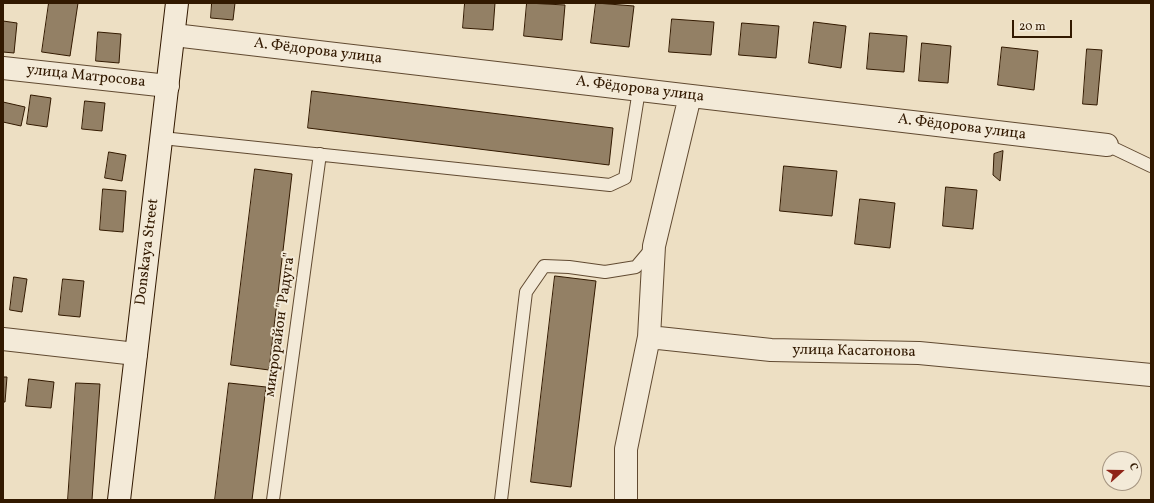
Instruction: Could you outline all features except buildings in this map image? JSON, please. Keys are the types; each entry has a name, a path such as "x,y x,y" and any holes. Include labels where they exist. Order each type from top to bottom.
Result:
{"street":[{"name":"Donskaya Street","path":"119,500 177,3"},
{"name":"А. Фёдорова улица","path":"174,35 1107,145"},
{"name":"улица Матросова","path":"3,68 168,86"},
{"path":"626,500 626,449 649,337 654,246 690,96"},
{"name":"улица Касатонова","path":"649,337 771,350 919,352 1151,375"},
{"path":"3,339 136,354"}],"lane":[{"path":"162,138 610,185 625,178 639,90"},
{"path":"1107,145 1151,166"},
{"name":"микрорайон \"Радуга\"","path":"273,500 320,154"},
{"path":"501,500 526,292 544,266 569,267 605,272 636,267 654,246"}]}
